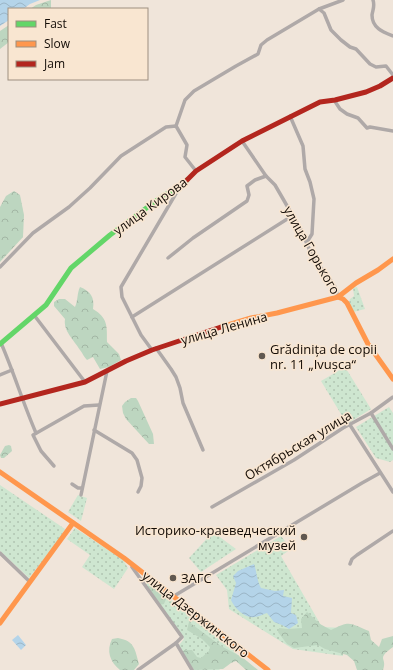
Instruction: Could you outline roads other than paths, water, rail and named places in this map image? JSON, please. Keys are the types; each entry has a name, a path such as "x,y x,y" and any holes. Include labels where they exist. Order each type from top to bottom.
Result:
{"main road":[{"name":"улица Кирова","path":"0,343 46,305 71,268 110,234 164,195 179,189 196,171 242,141 290,116 320,102 372,90 384,85 393,76"},
{"name":"улица Ленина","path":"0,404 85,382 126,361 154,349 251,318 338,298 356,283 393,259"},
{"name":"улица Горького","path":"338,298 343,299 347,303 368,344 393,378"},
{"name":"улица Дзержинского","path":"0,472 124,558 268,670"},
{"path":"0,623 73,523"}],"street":[{"path":"196,171 185,157 187,145 176,126 185,100 194,91 256,56 260,51 261,45 266,40 320,9 343,0"},
{"path":"373,0 375,5 372,18 375,26 379,30 393,36"},
{"path":"320,9 324,13 329,26 336,36 350,47 356,49 370,64 376,68 386,66 393,76"},
{"path":"334,100 340,109 347,114 358,118 367,128 370,127 393,131"},
{"path":"290,116 303,146 305,169 314,199 312,234 307,242"},
{"path":"0,267 33,233 90,188 121,156 166,127 176,126"},
{"name":"улица Горького","path":"242,141 266,176 275,185 307,242 313,258 335,287 338,298"},
{"path":"168,258 193,238 247,201 249,194 247,186 255,180 266,176"},
{"path":"179,189 121,287 122,297 141,335 171,369 178,381 183,403 203,450"},
{"path":"132,318 292,216"},
{"path":"34,315 85,382"},
{"path":"0,343 36,433"},
{"path":"0,375 12,370"},
{"path":"81,495 107,371"},
{"name":"Октябрьская улица","path":"212,507 294,460 344,428 371,413 393,397"},
{"path":"54,466 33,435 84,406 99,404"},
{"path":"371,413 393,449"},
{"path":"350,425 393,492"},
{"path":"94,430 127,449 137,460 142,478 141,486 138,492"},
{"path":"174,596 380,473"},
{"path":"72,484 78,488 82,488"},
{"path":"350,564 352,559 357,555 393,531"},
{"path":"0,553 30,582"},
{"name":"улица Дзержинского","path":"124,558 181,634 182,637 176,643"},
{"path":"138,670 176,643 192,670"}],"water":[{"path":"0,0 40,0 24,8 8,8 8,21 0,26"},
{"path":"254,564 261,588 275,591 284,590 283,596 292,598 291,613 296,615 298,623 289,629 274,622 267,613 256,617 244,615 237,609 231,600 236,583 233,576 238,571"},
{"path":"18,635 26,645 21,650 12,640"}],"place":[{"name":"Grădinița de copii nr. 11 „Ivușca“","path":"262,356"},
{"name":"Историко-краеведческий музей","path":"304,537"},
{"name":"ЗАГС","path":"173,578"}]}
